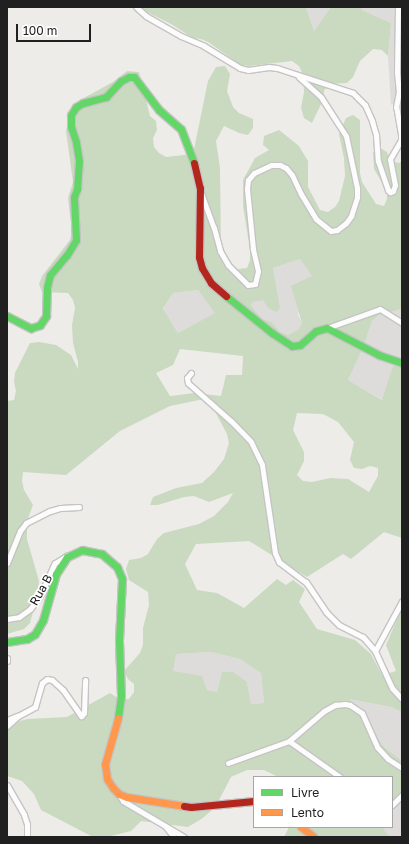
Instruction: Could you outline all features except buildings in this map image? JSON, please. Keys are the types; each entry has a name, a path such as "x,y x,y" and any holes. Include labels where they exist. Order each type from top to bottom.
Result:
{"street":[{"path":"136,7 146,16 181,36 204,46 240,68 248,70 270,67 277,68 298,76 343,88 358,96 365,105 372,121 376,135 378,161 390,192 393,191 395,185 390,160 401,140 396,113 399,92 397,72 398,7"},
{"path":"7,316 31,328 40,325 46,316 47,287 50,275 67,255 76,240 74,197 77,189 79,161 70,119 76,107 83,103 106,97 121,81 129,77 134,77 159,110 180,129 193,159 200,188 220,251 228,265 248,285 255,284 258,270 253,249 247,190 248,180 254,173 271,165 280,165 286,168 292,175 316,219 331,231 337,230 346,223 352,216 357,197 357,188 346,136 322,97 298,76"},
{"path":"399,92 402,100"},
{"path":"200,188 198,234 199,257 202,268 211,283 272,333 292,346 300,345 316,331 322,328 327,328 380,309 402,323"},
{"path":"327,328 379,355 402,363"},
{"path":"191,373 188,378 188,382 231,421 251,442 262,465 275,553 279,562 306,582 326,612 339,625 362,637 375,652 392,688 402,699"},
{"path":"7,563 20,531 26,523 50,511 60,508 79,507"},
{"path":"7,642 27,639 35,634 43,620 60,564 71,554 82,550 94,551 102,554 118,567 122,579 119,641 121,696 120,710 105,764 107,779 112,788 119,794 123,801 184,837"},
{"name":"Rua B","path":"7,619 19,617 30,610 40,596 55,563 61,558 71,554"},
{"path":"375,652 402,601"},
{"path":"7,720 35,707 42,683 47,679 52,680 63,690 81,716 84,713 85,680"},
{"path":"228,763 290,741 324,711 335,705 350,705 362,713 377,747 388,759 402,768"},
{"path":"7,726 18,716"},
{"path":"290,741 339,776"},
{"path":"7,785 24,815 27,824 27,837"},
{"path":"119,794 135,799 191,808 253,801"},
{"path":"393,804 402,795"},
{"path":"159,821 174,837"},
{"path":"302,828 314,837"}],"shaded area":[{"path":"306,7 331,7 314,31"},
{"path":"361,7 402,7 402,115 395,102 391,105 388,56 391,23 362,10"},
{"path":"300,259 312,276 298,314 302,323 299,329 288,335 280,332 272,322 262,319 251,305 253,302 263,299 280,307 273,268"},
{"path":"198,290 216,313 178,333 163,310 173,293"},
{"path":"402,309 402,367 393,367 383,400 348,380 363,348 372,321 379,315"},
{"path":"211,652 240,659 261,673 264,703 251,704 247,682 222,672 217,692 207,690 172,671 176,654"},
{"path":"349,699 391,707 402,712 402,761 382,745"},
{"path":"402,798 402,837 390,837 383,828 393,828 393,807"}],"green space":[{"path":"137,7 306,7 314,31 331,7 361,7 362,10 391,23 388,56 382,50 373,49 360,61 353,77 347,83 329,84 324,91 323,100 312,123 304,118 301,108 304,92 303,74 299,66 292,61 249,66 241,65 208,42 193,38 171,24"},
{"path":"225,66 230,74 227,91 233,107 239,113 253,119 253,128 248,135 239,133 224,126 216,141 220,168 221,250 231,264 238,269 247,268 250,260 250,250 243,206 243,180 255,158 269,150 263,145 264,136 279,130 299,146 308,161 308,187 320,210 328,212 335,207 339,201 345,176 344,158 339,134 346,118 353,115 360,120 360,173 362,182 376,204 384,206 387,199 387,191 374,169 373,152 380,148 387,152 391,161 399,163 402,161 402,309 379,315 372,321 363,348 348,380 382,400 393,366 402,367 402,538 384,532 351,559 343,554 307,577 249,541 196,544 185,564 197,590 217,593 244,608 277,579 286,585 293,580 305,589 299,602 317,629 355,640 371,654 382,675 396,671 386,645 398,617 402,599 402,712 391,707 349,699 363,712 382,745 402,761 402,798 393,807 393,776 276,776 264,770 247,770 231,777 216,806 203,818 188,827 141,821 131,831 107,837 93,837 41,810 34,794 22,781 7,776 7,730 20,721 28,719 67,717 110,693 121,700 129,699 134,692 134,684 128,679 124,671 140,653 143,645 143,628 149,605 148,592 129,580 126,569 129,560 141,558 148,554 157,539 164,533 199,524 214,516 228,502 233,493 209,502 194,496 184,497 158,505 150,505 153,497 176,488 202,483 214,472 224,459 229,443 227,434 211,404 204,399 170,406 120,431 66,475 23,472 22,481 24,490 33,505 27,521 27,539 39,581 37,598 30,623 24,629 7,634 7,401 14,400 16,391 14,382 15,373 30,343 39,342 56,345 71,355 78,369 78,362 73,343 72,325 75,308 73,300 68,293 42,292 39,284 42,276 70,240 72,232 68,198 73,182 66,131 69,114 74,106 80,100 113,82 127,71 139,72 150,116 156,121 157,130 153,138 154,147 159,153 166,157 193,154 208,81 216,67","holes":["300,259 312,276 291,286 302,323 299,329 288,335 280,332 272,322 262,319 251,305 253,302 263,300 268,308 277,312 280,307 273,268","198,290 215,313 178,333 163,309 173,293","180,349 243,356 242,375 226,375 221,396 195,393 170,396 156,373 173,365","297,413 323,414 338,422 354,442 350,460 354,468 362,469 370,466 378,468 378,476 369,492 348,479 330,478 312,482 303,481 297,475 304,461 304,452 293,430","211,652 240,659 261,673 264,703 251,704 247,682 233,672 222,672 217,692 207,690 202,676 173,671 176,654"]},
{"path":"288,828 383,828 390,837 284,837"}],"traffic: fast":[{"path":"7,316 31,328 40,325 46,316 47,287 50,275 67,255 76,240 74,197 77,189 79,161 76,142 71,127 71,115 76,107 83,103 106,97 121,81 129,77 134,77 159,110 181,129 194,163"},
{"path":"226,296 272,333 292,346 300,345 316,331 327,328 379,355 402,363"},
{"path":"7,642 27,639 35,634 43,620 56,574 67,557 82,550 102,554 117,567 122,579 119,641 121,696 118,718"}],"traffic: slow":[{"path":"118,718 105,764 107,779 113,788 119,794 127,797 184,806"},
{"path":"302,828 314,837"}],"traffic: jam":[{"path":"194,163 200,188 199,257 202,268 211,283 226,296"},
{"path":"184,806 191,807 253,801"}]}
